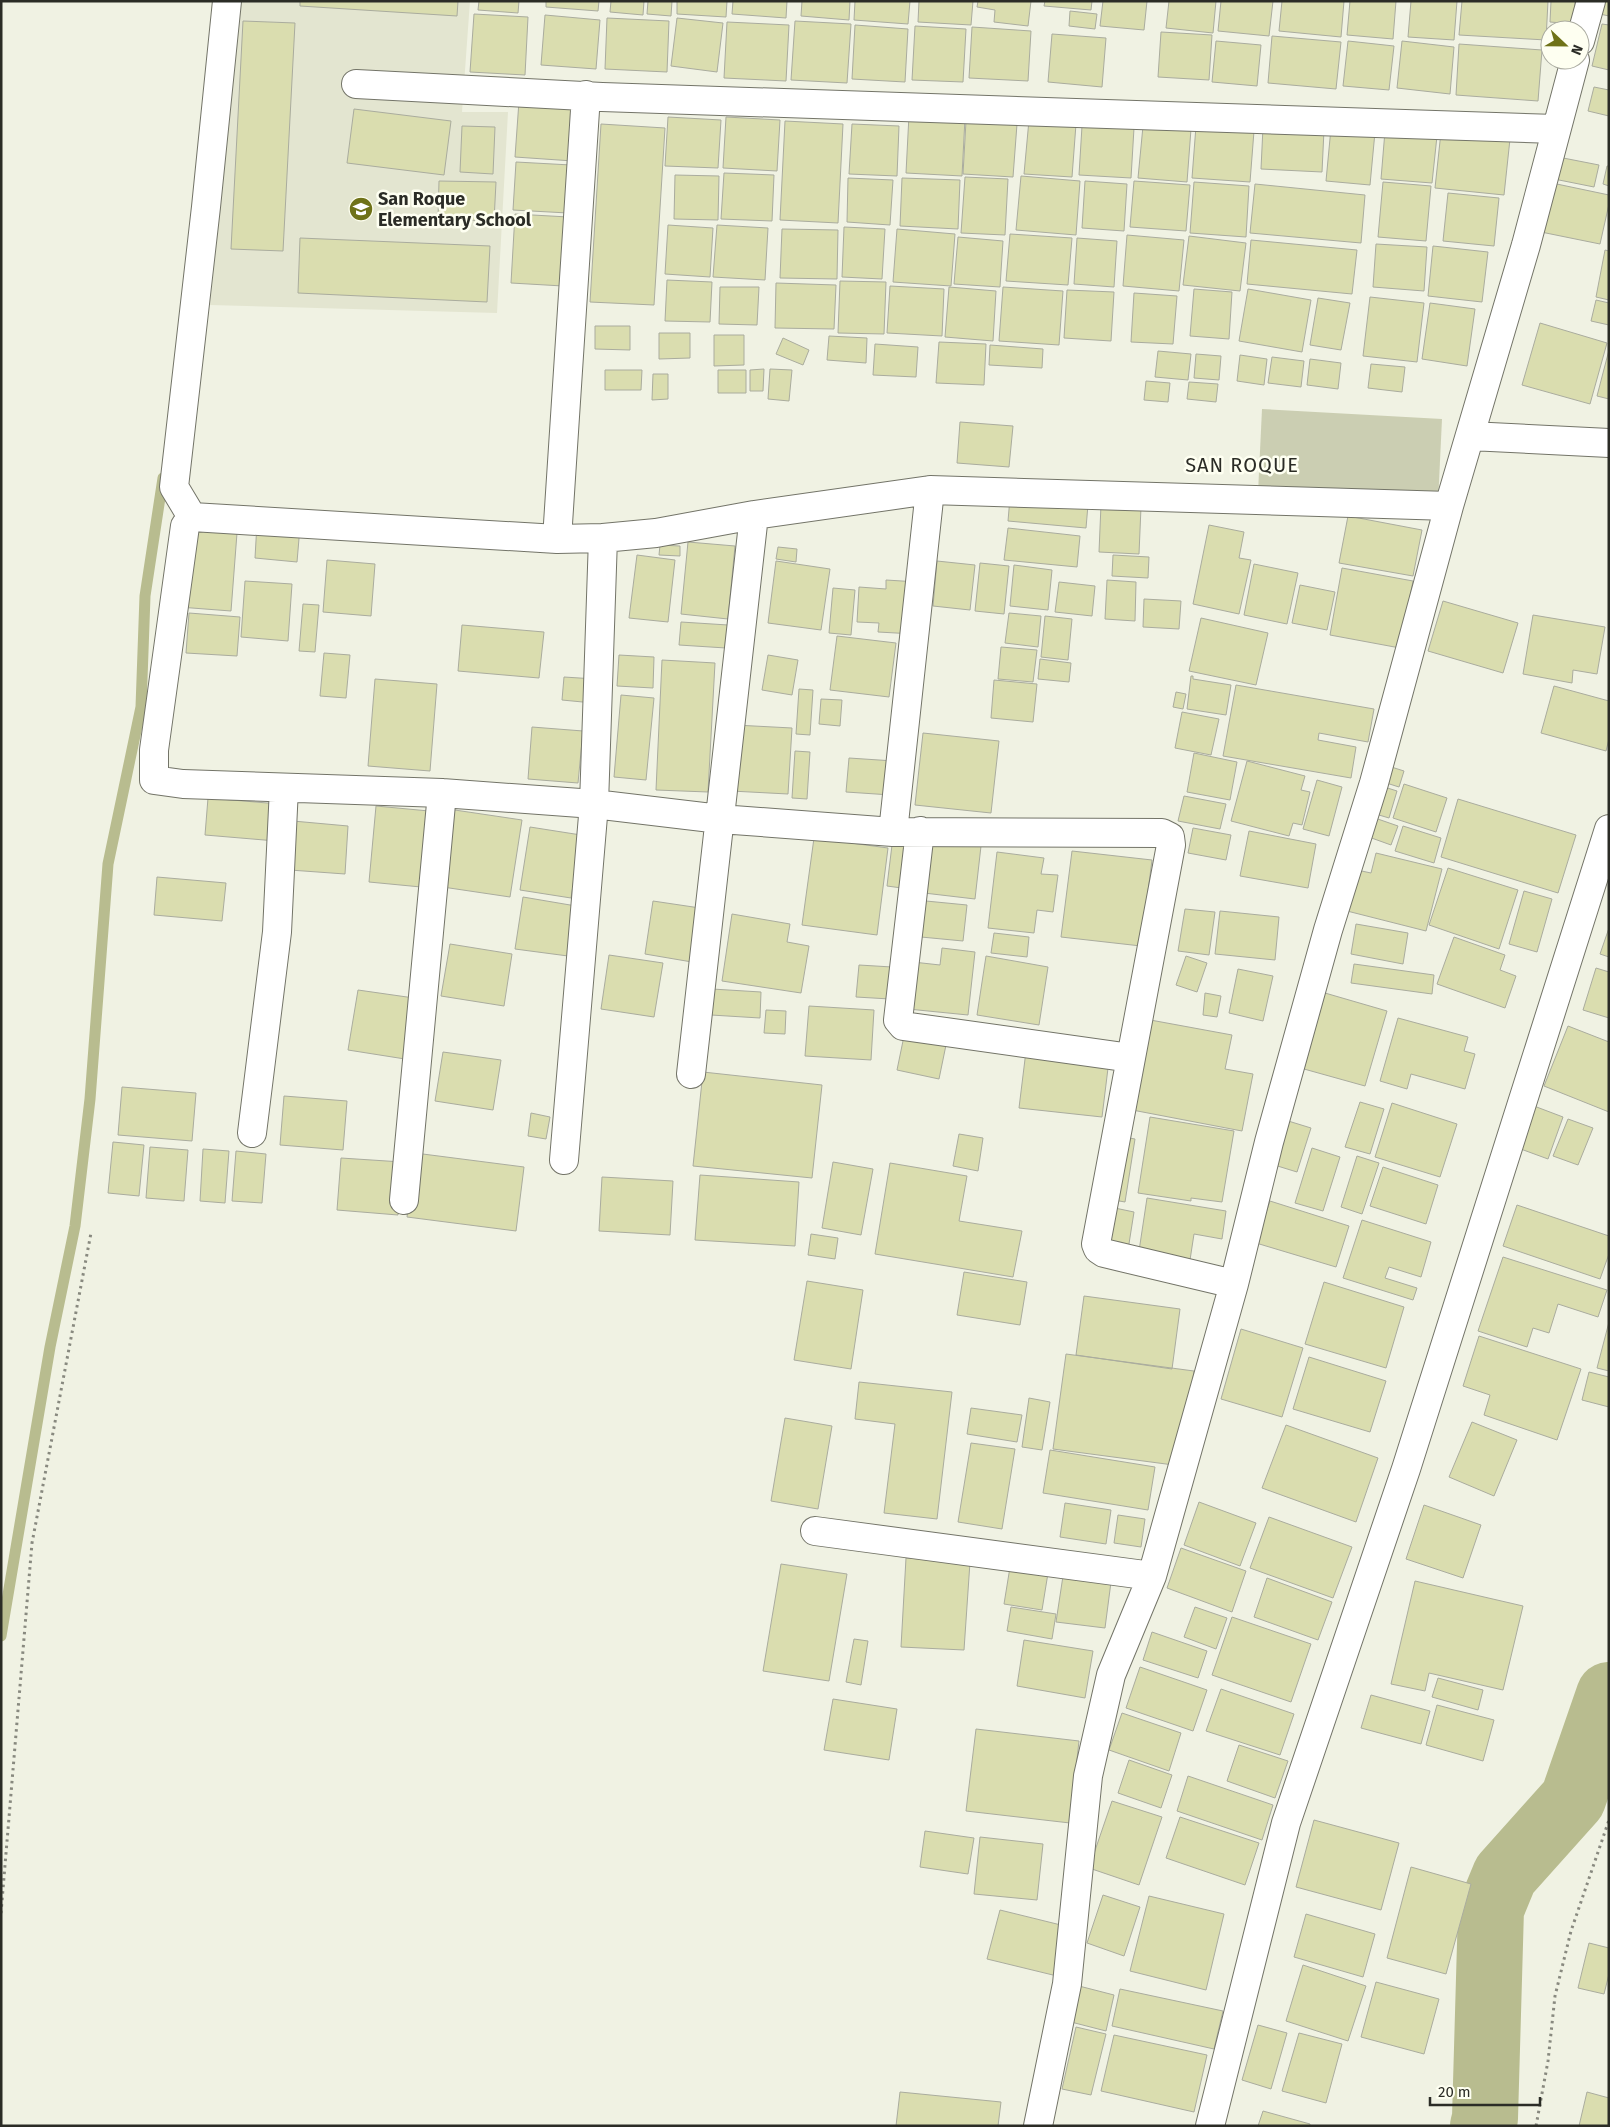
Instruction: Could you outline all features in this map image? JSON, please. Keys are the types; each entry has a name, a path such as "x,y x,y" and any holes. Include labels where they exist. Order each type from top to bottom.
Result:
{"street":[{"path":"192,517 174,487 227,1"},
{"path":"1586,20 1591,1"},
{"path":"1038,2126 1067,1984 1088,1776 1111,1675 1152,1576 1234,1284 1269,1142 1328,930 1374,783 1449,506 1526,245 1572,70"},
{"path":"356,84 586,95 1556,129"},
{"path":"558,539 586,95"},
{"path":"1470,436 1609,443"},
{"path":"192,517 558,539 656,534 754,514 930,490 1449,506"},
{"path":"893,832 930,490"},
{"path":"691,1074 754,514"},
{"path":"192,517 185,526 154,750 154,780 183,784 442,793 594,804 720,819 893,832 1162,832 1170,837 1171,845 1096,1244 1098,1249 1104,1253 1234,1284"},
{"path":"564,1160 594,804 603,538"},
{"path":"252,1133 277,932 284,788"},
{"path":"404,1200 442,793"},
{"path":"1210,2126 1286,1823 1406,1469 1609,828"},
{"path":"920,831 898,1020 903,1026 1131,1058"},
{"path":"815,1530 1152,1576"}],"path":[{"path":"1,1913 32,1543 91,1233"},
{"path":"1536,2126 1548,2061 1554,1996 1571,1931 1609,1820"}],"shaded area":[{"name":"San Roque Elementary School","path":"241,1 470,1 462,112 508,112 497,313 210,305"},
{"path":"1262,409 1442,419 1438,503 1258,493"}],"building":[{"path":"300,1 458,1 457,16 300,6"},
{"path":"479,1 519,1 518,13 478,10"},
{"path":"546,1 599,1 598,11 546,7"},
{"path":"611,1 644,1 643,15 610,12"},
{"path":"648,1 672,1 671,16 647,14"},
{"path":"677,1 727,1 726,17 677,14"},
{"path":"733,1 787,1 786,18 732,14"},
{"path":"802,1 850,1 849,20 801,16"},
{"path":"855,1 910,1 908,24 854,20"},
{"path":"919,1 973,1 971,25 918,22"},
{"path":"978,1 1031,1 1028,26 994,22 995,10 977,7"},
{"path":"1045,1 1092,1 1091,10 1044,6"},
{"path":"1103,1 1147,1 1144,30 1100,26"},
{"path":"1169,1 1216,1 1213,33 1166,28"},
{"path":"1221,1 1273,1 1269,36 1218,31"},
{"path":"1282,1 1344,1 1341,37 1279,31"},
{"path":"1350,1 1396,1 1393,39 1347,35"},
{"path":"1411,1 1457,1 1454,40 1408,37"},
{"path":"1462,1 1548,1 1547,20 1540,20 1540,40 1459,35"},
{"path":"1551,1 1575,1 1574,20 1550,20"},
{"path":"1598,1 1609,1 1609,16 1595,13"},
{"path":"1070,11 1097,14 1095,29 1069,26"},
{"path":"474,14 528,17 525,75 470,72"},
{"path":"545,15 600,20 596,69 541,65"},
{"path":"607,18 669,21 667,72 605,69"},
{"path":"677,18 723,23 717,72 671,66"},
{"path":"243,21 295,23 283,251 231,249"},
{"path":"795,21 851,24 847,83 791,80"},
{"path":"727,22 789,25 786,81 724,78"},
{"path":"1602,24 1609,25 1609,70 1592,66"},
{"path":"855,25 908,29 905,82 852,79"},
{"path":"915,26 966,29 963,82 912,80"},
{"path":"972,27 1031,31 1028,81 969,78"},
{"path":"1161,32 1212,35 1209,80 1158,77"},
{"path":"1052,34 1106,38 1102,87 1048,82"},
{"path":"1272,36 1341,42 1336,89 1268,83"},
{"path":"1216,41 1261,45 1257,86 1212,82"},
{"path":"1348,41 1394,46 1389,90 1343,86"},
{"path":"1402,41 1454,47 1450,94 1397,88"},
{"path":"1459,44 1540,50 1538,101 1456,95"},
{"path":"1594,87 1609,90 1609,116 1588,111"},
{"path":"519,101 577,105 573,161 515,157"},
{"path":"354,109 451,121 444,175 347,163"},
{"path":"909,115 965,118 962,176 906,173"},
{"path":"668,117 721,120 718,168 665,166"},
{"path":"726,117 780,120 777,171 723,168"},
{"path":"1029,120 1076,124 1072,177 1024,174"},
{"path":"785,121 843,124 838,223 780,220"},
{"path":"966,121 1017,124 1013,177 963,174"},
{"path":"601,124 665,128 654,305 590,302"},
{"path":"852,124 899,126 897,176 849,174"},
{"path":"462,126 495,127 493,174 460,172"},
{"path":"1082,126 1134,128 1131,178 1079,175"},
{"path":"1143,126 1191,129 1187,182 1138,178"},
{"path":"1196,126 1254,131 1250,182 1192,178"},
{"path":"1263,127 1324,130 1322,172 1261,169"},
{"path":"1331,128 1375,132 1370,185 1326,181"},
{"path":"1385,131 1437,136 1432,183 1381,179"},
{"path":"1441,132 1510,139 1504,195 1435,188"},
{"path":"1553,156 1599,165 1594,187 1549,178"},
{"path":"516,162 571,165 568,213 513,210"},
{"path":"1607,166 1609,166 1609,186 1603,184"},
{"path":"724,173 774,175 772,221 721,219"},
{"path":"675,175 719,176 718,220 674,219"},
{"path":"1021,176 1080,181 1076,235 1016,230"},
{"path":"965,177 1008,179 1005,235 961,233"},
{"path":"848,178 893,180 890,225 847,222"},
{"path":"902,178 960,180 958,229 900,226"},
{"path":"439,181 496,182 494,221 438,219"},
{"path":"1085,181 1127,184 1124,231 1082,228"},
{"path":"1134,181 1190,185 1186,231 1130,227"},
{"path":"1194,182 1249,186 1246,237 1190,233"},
{"path":"1383,182 1431,186 1426,241 1378,237"},
{"path":"1552,183 1609,195 1609,204 1600,244 1541,232"},
{"path":"1255,184 1365,195 1361,243 1250,233"},
{"path":"1448,193 1499,198 1494,246 1443,241"},
{"path":"515,214 568,217 563,286 511,283"},
{"path":"668,225 713,228 710,277 665,274"},
{"path":"717,225 768,228 765,280 713,277"},
{"path":"844,227 885,229 882,279 842,277"},
{"path":"782,229 838,230 837,279 780,278"},
{"path":"897,229 955,234 951,286 893,282"},
{"path":"1010,234 1072,238 1068,285 1006,281"},
{"path":"1127,235 1184,240 1179,291 1123,286"},
{"path":"1189,236 1246,243 1240,291 1183,285"},
{"path":"958,237 1003,241 1000,287 954,284"},
{"path":"300,238 490,246 487,302 298,293"},
{"path":"1077,238 1117,241 1114,287 1074,284"},
{"path":"1251,240 1357,250 1352,294 1247,284"},
{"path":"1376,244 1427,247 1424,291 1373,287"},
{"path":"1433,246 1488,252 1482,302 1428,296"},
{"path":"1605,250 1609,251 1609,300 1596,297"},
{"path":"667,280 712,282 710,322 665,321"},
{"path":"840,281 886,282 884,334 838,333"},
{"path":"776,283 836,285 834,329 775,328"},
{"path":"890,286 944,289 942,336 887,333"},
{"path":"720,287 759,287 757,325 719,324"},
{"path":"949,287 996,291 993,341 945,337"},
{"path":"1003,287 1063,291 1059,345 999,341"},
{"path":"1194,289 1232,292 1229,339 1190,336"},
{"path":"1248,289 1311,300 1302,352 1239,341"},
{"path":"1067,290 1114,292 1111,341 1064,338"},
{"path":"1134,293 1177,296 1173,344 1131,342"},
{"path":"1370,297 1424,303 1417,362 1363,356"},
{"path":"1318,298 1350,303 1341,350 1310,345"},
{"path":"1596,300 1609,303 1609,325 1591,321"},
{"path":"1430,303 1475,309 1467,366 1422,359"},
{"path":"1540,323 1607,343 1590,404 1522,385"},
{"path":"595,326 630,326 630,350 595,349"},
{"path":"659,333 690,333 690,358 659,359"},
{"path":"714,335 744,335 744,365 714,366"},
{"path":"829,336 867,338 866,363 827,360"},
{"path":"783,338 809,350 803,365 776,354"},
{"path":"939,342 986,344 984,385 936,383"},
{"path":"875,344 918,347 916,377 873,375"},
{"path":"990,345 1043,349 1042,368 989,365"},
{"path":"1609,350 1609,399 1597,396"},
{"path":"1158,351 1191,354 1188,380 1155,377"},
{"path":"1196,354 1221,356 1219,380 1194,378"},
{"path":"1240,355 1267,359 1264,385 1237,381"},
{"path":"1272,357 1304,361 1301,387 1268,383"},
{"path":"1310,359 1341,363 1338,389 1307,385"},
{"path":"1371,364 1405,367 1402,392 1368,388"},
{"path":"764,369 763,391 750,391 750,370"},
{"path":"770,369 792,370 789,401 768,399"},
{"path":"605,370 642,370 641,390 605,390"},
{"path":"718,370 746,370 746,393 718,393"},
{"path":"653,374 668,374 668,399 652,400"},
{"path":"1146,381 1170,383 1168,402 1144,400"},
{"path":"1189,382 1218,384 1216,402 1187,399"},
{"path":"960,422 1013,426 1009,467 957,463"},
{"path":"1010,498 1088,505 1086,528 1008,521"},
{"path":"1101,505 1141,507 1139,554 1099,552"},
{"path":"1348,516 1422,530 1413,576 1339,563"},
{"path":"257,523 300,527 297,562 255,558"},
{"path":"1209,525 1244,532 1239,558 1251,560 1239,614 1193,604"},
{"path":"187,528 237,533 231,611 179,607"},
{"path":"1008,528 1080,536 1077,567 1004,560"},
{"path":"688,542 735,546 728,619 681,614"},
{"path":"660,545 680,546 680,556 659,555"},
{"path":"778,547 797,549 796,562 776,559"},
{"path":"637,555 675,560 668,622 629,618"},
{"path":"1113,555 1149,557 1148,578 1112,576"},
{"path":"327,560 375,564 371,616 323,612"},
{"path":"776,561 830,569 821,630 768,623"},
{"path":"937,561 975,565 970,610 933,606"},
{"path":"980,563 1009,566 1004,614 975,611"},
{"path":"1254,564 1298,573 1287,624 1244,615"},
{"path":"1014,565 1052,570 1048,610 1010,606"},
{"path":"1342,568 1413,581 1400,648 1330,635"},
{"path":"886,580 918,582 914,634 878,632 879,623 857,622 859,587 886,589"},
{"path":"1107,580 1136,582 1135,621 1105,619"},
{"path":"245,581 292,584 288,641 241,637"},
{"path":"1059,582 1095,586 1092,616 1055,612"},
{"path":"1300,585 1335,592 1327,630 1292,623"},
{"path":"833,588 855,590 851,635 829,633"},
{"path":"1144,599 1181,601 1179,629 1143,627"},
{"path":"1443,601 1518,623 1503,673 1428,651"},
{"path":"303,604 319,605 315,652 299,651"},
{"path":"189,613 240,617 237,656 186,653"},
{"path":"1009,613 1041,616 1038,647 1005,643"},
{"path":"1533,615 1605,627 1597,674 1573,670 1572,683 1523,674"},
{"path":"1045,616 1072,619 1068,660 1041,657"},
{"path":"1201,618 1268,633 1256,685 1189,671"},
{"path":"681,622 728,625 726,648 679,645"},
{"path":"462,625 544,632 539,678 458,671"},
{"path":"837,636 896,643 889,697 830,690"},
{"path":"1001,647 1037,650 1033,682 998,679"},
{"path":"324,653 350,655 346,698 320,696"},
{"path":"619,655 654,657 653,688 617,686"},
{"path":"768,655 798,660 792,695 762,690"},
{"path":"1040,659 1071,663 1069,682 1038,679"},
{"path":"662,660 715,663 708,792 656,790"},
{"path":"1191,676 1193,676 1193,679 1231,685 1226,715 1187,709"},
{"path":"564,677 595,679 593,703 562,700"},
{"path":"375,679 437,684 430,771 368,766"},
{"path":"994,680 1037,684 1033,722 991,718"},
{"path":"1236,685 1374,709 1368,742 1319,733 1318,740 1356,747 1351,778 1223,756"},
{"path":"1554,686 1609,701 1609,739 1606,751 1541,733"},
{"path":"799,689 813,690 810,735 796,734"},
{"path":"1176,692 1186,694 1183,709 1173,707"},
{"path":"621,695 654,698 646,780 614,777"},
{"path":"821,699 842,700 840,726 819,724"},
{"path":"1182,712 1219,719 1211,755 1175,748"},
{"path":"735,725 792,728 788,794 731,791"},
{"path":"532,727 583,731 578,783 528,779"},
{"path":"923,733 999,741 991,813 915,805"},
{"path":"795,751 810,752 807,799 792,798"},
{"path":"1194,753 1237,762 1230,800 1187,792"},
{"path":"849,758 894,761 891,795 846,792"},
{"path":"1247,761 1305,776 1301,790 1310,792 1302,825 1293,823 1289,836 1231,821"},
{"path":"1385,765 1404,771 1399,787 1380,781"},
{"path":"1317,780 1342,787 1329,836 1303,829"},
{"path":"1404,784 1447,798 1436,832 1393,818"},
{"path":"1378,785 1397,791 1389,818 1369,812"},
{"path":"1184,796 1226,804 1220,829 1178,821"},
{"path":"208,798 279,804 276,841 205,835"},
{"path":"1458,799 1576,835 1558,893 1441,857"},
{"path":"376,806 429,811 421,887 369,882"},
{"path":"448,809 522,820 510,897 436,886"},
{"path":"1372,817 1398,826 1391,845 1366,836"},
{"path":"293,821 348,826 345,874 290,870"},
{"path":"1403,826 1441,838 1434,863 1395,851"},
{"path":"530,827 581,835 571,898 520,890"},
{"path":"1193,828 1231,835 1226,860 1188,853"},
{"path":"1249,831 1316,844 1308,888 1240,876"},
{"path":"814,838 888,848 877,935 802,925"},
{"path":"930,840 981,846 975,899 924,893"},
{"path":"892,845 914,848 909,889 887,886"},
{"path":"1072,851 1152,860 1141,946 1061,937"},
{"path":"997,852 1044,858 1041,874 1058,875 1053,912 1037,910 1034,933 988,928"},
{"path":"1376,853 1442,869 1426,931 1347,911 1357,870 1371,873"},
{"path":"1448,868 1518,890 1499,949 1429,925"},
{"path":"157,877 226,883 222,921 154,915"},
{"path":"1524,891 1552,899 1537,952 1509,944"},
{"path":"523,897 576,906 568,956 515,949"},
{"path":"653,901 700,908 692,962 645,954"},
{"path":"926,901 967,905 963,941 921,937"},
{"path":"1185,909 1215,912 1209,955 1178,951"},
{"path":"1220,911 1279,917 1275,960 1215,954"},
{"path":"732,914 790,924 787,942 809,946 801,993 722,981"},
{"path":"1356,924 1408,933 1403,964 1351,954"},
{"path":"1609,928 1609,957 1600,954"},
{"path":"994,933 1029,937 1027,957 991,953"},
{"path":"1454,937 1505,955 1500,970 1516,976 1505,1008 1437,984"},
{"path":"450,944 512,954 504,1006 441,996"},
{"path":"942,948 975,952 968,1015 908,1009 913,962 940,965"},
{"path":"609,955 663,963 654,1017 601,1009"},
{"path":"986,956 1048,967 1039,1025 977,1015"},
{"path":"1186,956 1207,963 1197,992 1176,985"},
{"path":"1354,964 1434,975 1432,994 1351,983"},
{"path":"859,965 892,967 890,999 856,997"},
{"path":"1596,968 1609,972 1609,1018 1583,1010"},
{"path":"1238,969 1273,976 1263,1021 1229,1013"},
{"path":"712,989 761,992 760,1018 711,1015"},
{"path":"358,990 414,998 405,1059 348,1050"},
{"path":"1205,993 1221,996 1217,1017 1203,1015"},
{"path":"1325,993 1387,1011 1365,1086 1304,1069"},
{"path":"809,1006 874,1010 871,1060 805,1056"},
{"path":"766,1010 786,1011 785,1034 764,1033"},
{"path":"1398,1018 1468,1037 1464,1051 1475,1054 1465,1089 1411,1074 1407,1089 1380,1081"},
{"path":"1145,1019 1232,1035 1225,1069 1253,1074 1242,1131 1127,1109"},
{"path":"1568,1026 1609,1042 1609,1112 1544,1086"},
{"path":"904,1036 946,1045 939,1079 897,1070"},
{"path":"1026,1051 1109,1060 1102,1117 1019,1108"},
{"path":"443,1052 501,1060 493,1110 435,1101"},
{"path":"703,1072 822,1085 812,1178 693,1166"},
{"path":"122,1087 196,1093 192,1141 118,1135"},
{"path":"284,1096 347,1101 343,1150 280,1145"},
{"path":"1360,1102 1384,1109 1370,1154 1345,1147"},
{"path":"1392,1103 1457,1124 1440,1177 1375,1157"},
{"path":"1534,1106 1563,1117 1548,1159 1518,1148"},
{"path":"531,1113 550,1117 546,1139 528,1136"},
{"path":"1150,1117 1234,1131 1222,1202 1191,1198 1191,1201 1138,1193"},
{"path":"1568,1119 1593,1128 1578,1165 1553,1156"},
{"path":"1285,1120 1311,1128 1297,1172 1271,1164"},
{"path":"959,1134 983,1138 978,1171 953,1166"},
{"path":"1118,1136 1135,1139 1125,1202 1108,1199"},
{"path":"113,1142 144,1145 139,1196 108,1193"},
{"path":"150,1147 188,1150 184,1201 146,1198"},
{"path":"1312,1148 1340,1157 1323,1211 1295,1203"},
{"path":"203,1149 229,1151 225,1203 200,1201"},
{"path":"236,1151 266,1154 262,1203 232,1201"},
{"path":"415,1153 524,1167 516,1231 407,1217"},
{"path":"1357,1156 1379,1163 1362,1214 1341,1207"},
{"path":"341,1158 402,1162 398,1215 337,1210"},
{"path":"833,1162 873,1169 861,1235 822,1228"},
{"path":"890,1163 967,1176 959,1221 1022,1231 1013,1277 875,1254"},
{"path":"1383,1167 1438,1185 1426,1224 1370,1206"},
{"path":"700,1175 799,1182 795,1246 695,1240"},
{"path":"602,1177 673,1181 670,1235 599,1231"},
{"path":"1147,1198 1226,1211 1222,1239 1194,1234 1190,1260 1139,1251"},
{"path":"1270,1201 1349,1226 1336,1267 1256,1243"},
{"path":"1517,1205 1609,1236 1609,1254 1600,1279 1503,1246"},
{"path":"1110,1207 1134,1212 1128,1250 1104,1246"},
{"path":"1362,1220 1431,1242 1421,1277 1389,1267 1385,1278 1417,1288 1413,1300 1343,1278"},
{"path":"811,1234 838,1238 835,1259 808,1255"},
{"path":"1503,1257 1607,1290 1598,1317 1558,1304 1549,1333 1533,1328 1527,1347 1478,1331"},
{"path":"964,1272 1027,1282 1020,1325 957,1315"},
{"path":"807,1281 863,1290 851,1369 794,1360"},
{"path":"1324,1282 1404,1307 1386,1368 1305,1344"},
{"path":"1084,1296 1180,1309 1172,1369 1076,1355"},
{"path":"1609,1322 1609,1371 1597,1368"},
{"path":"1241,1329 1303,1348 1282,1417 1221,1399"},
{"path":"1479,1336 1581,1369 1557,1440 1484,1415 1490,1395 1463,1386"},
{"path":"1066,1354 1194,1371 1181,1466 1053,1449"},
{"path":"1309,1357 1386,1381 1370,1432 1293,1409"},
{"path":"1589,1372 1609,1377 1609,1407 1582,1400"},
{"path":"859,1382 952,1392 937,1519 884,1513 895,1424 855,1419"},
{"path":"1029,1398 1050,1402 1042,1450 1022,1447"},
{"path":"971,1408 1022,1415 1017,1442 967,1434"},
{"path":"785,1418 832,1426 818,1509 771,1501"},
{"path":"1472,1422 1517,1440 1494,1496 1449,1477"},
{"path":"1286,1425 1378,1458 1356,1522 1262,1488"},
{"path":"971,1443 1015,1449 1002,1529 958,1522"},
{"path":"1050,1450 1155,1467 1148,1510 1043,1493"},
{"path":"1199,1502 1256,1523 1240,1566 1184,1545"},
{"path":"1065,1503 1111,1510 1106,1544 1060,1537"},
{"path":"1424,1505 1481,1525 1463,1578 1406,1559"},
{"path":"1118,1515 1145,1519 1141,1547 1114,1543"},
{"path":"1269,1517 1352,1547 1333,1598 1250,1568"},
{"path":"1181,1548 1246,1571 1232,1612 1167,1588"},
{"path":"906,1558 970,1562 964,1650 901,1647"},
{"path":"1011,1561 1049,1567 1042,1610 1004,1604"},
{"path":"781,1564 847,1574 829,1681 763,1671"},
{"path":"1063,1576 1111,1582 1105,1628 1056,1622"},
{"path":"1267,1578 1332,1602 1318,1640 1254,1617"},
{"path":"1415,1581 1523,1606 1503,1690 1429,1673 1425,1691 1391,1684"},
{"path":"1011,1607 1056,1614 1052,1639 1007,1631"},
{"path":"1195,1607 1227,1618 1216,1649 1184,1637"},
{"path":"1232,1617 1311,1644 1291,1702 1212,1675"},
{"path":"1152,1632 1207,1651 1198,1678 1143,1660"},
{"path":"854,1639 868,1641 861,1685 846,1682"},
{"path":"1024,1640 1093,1651 1085,1698 1017,1686"},
{"path":"1140,1667 1207,1690 1193,1731 1126,1708"},
{"path":"1438,1678 1483,1690 1478,1710 1432,1697"},
{"path":"1221,1689 1294,1714 1280,1755 1206,1731"},
{"path":"1371,1695 1430,1711 1421,1744 1361,1728"},
{"path":"833,1699 897,1709 889,1760 824,1750"},
{"path":"1437,1705 1494,1720 1483,1761 1426,1745"},
{"path":"1122,1713 1181,1733 1169,1771 1109,1750"},
{"path":"976,1729 1079,1741 1070,1823 966,1811"},
{"path":"1239,1745 1288,1761 1275,1798 1227,1781"},
{"path":"1129,1760 1172,1775 1161,1808 1118,1793"},
{"path":"1188,1776 1273,1805 1262,1840 1177,1811"},
{"path":"1112,1801 1162,1817 1139,1885 1089,1868"},
{"path":"1180,1817 1259,1843 1245,1885 1166,1858"},
{"path":"1314,1820 1399,1843 1381,1910 1296,1887"},
{"path":"925,1831 974,1838 968,1874 920,1867"},
{"path":"980,1837 1043,1844 1037,1900 974,1894"},
{"path":"1411,1867 1471,1884 1446,1974 1387,1958"},
{"path":"1103,1895 1140,1907 1124,1956 1087,1943"},
{"path":"1149,1896 1224,1914 1206,1990 1130,1971"},
{"path":"1000,1910 1069,1927 1057,1976 987,1959"},
{"path":"1306,1914 1375,1934 1363,1977 1294,1957"},
{"path":"1589,1943 1609,1948 1609,1974 1604,1994 1578,1988"},
{"path":"1303,1965 1366,1986 1348,2041 1286,2021"},
{"path":"1376,1982 1439,1999 1424,2054 1361,2037"},
{"path":"1079,1986 1114,1995 1106,2031 1071,2022"},
{"path":"1120,1989 1223,2011 1214,2049 1112,2026"},
{"path":"1258,2025 1287,2033 1271,2089 1242,2080"},
{"path":"1076,2027 1106,2034 1091,2095 1062,2089"},
{"path":"1299,2033 1342,2044 1326,2103 1282,2091"},
{"path":"1114,2035 1207,2055 1194,2112 1101,2091"},
{"path":"900,2092 1001,2102 998,2126 896,2126"},
{"path":"1587,2092 1609,2098 1609,2126 1579,2126"},
{"path":"1263,2111 1310,2124 1310,2126 1258,2126"}],"waterway":[{"path":"1,1636 50,1347 75,1226 90,1099 108,864 141,707 145,596 163,478"},
{"path":"1483,2126 1485,2118 1491,1909 1505,1875 1573,1799 1609,1695"}],"place":[{"name":"San Roque Elementary School","path":"361,209"}],"district":[{"name":"SAN ROQUE","path":"1242,465"}]}
